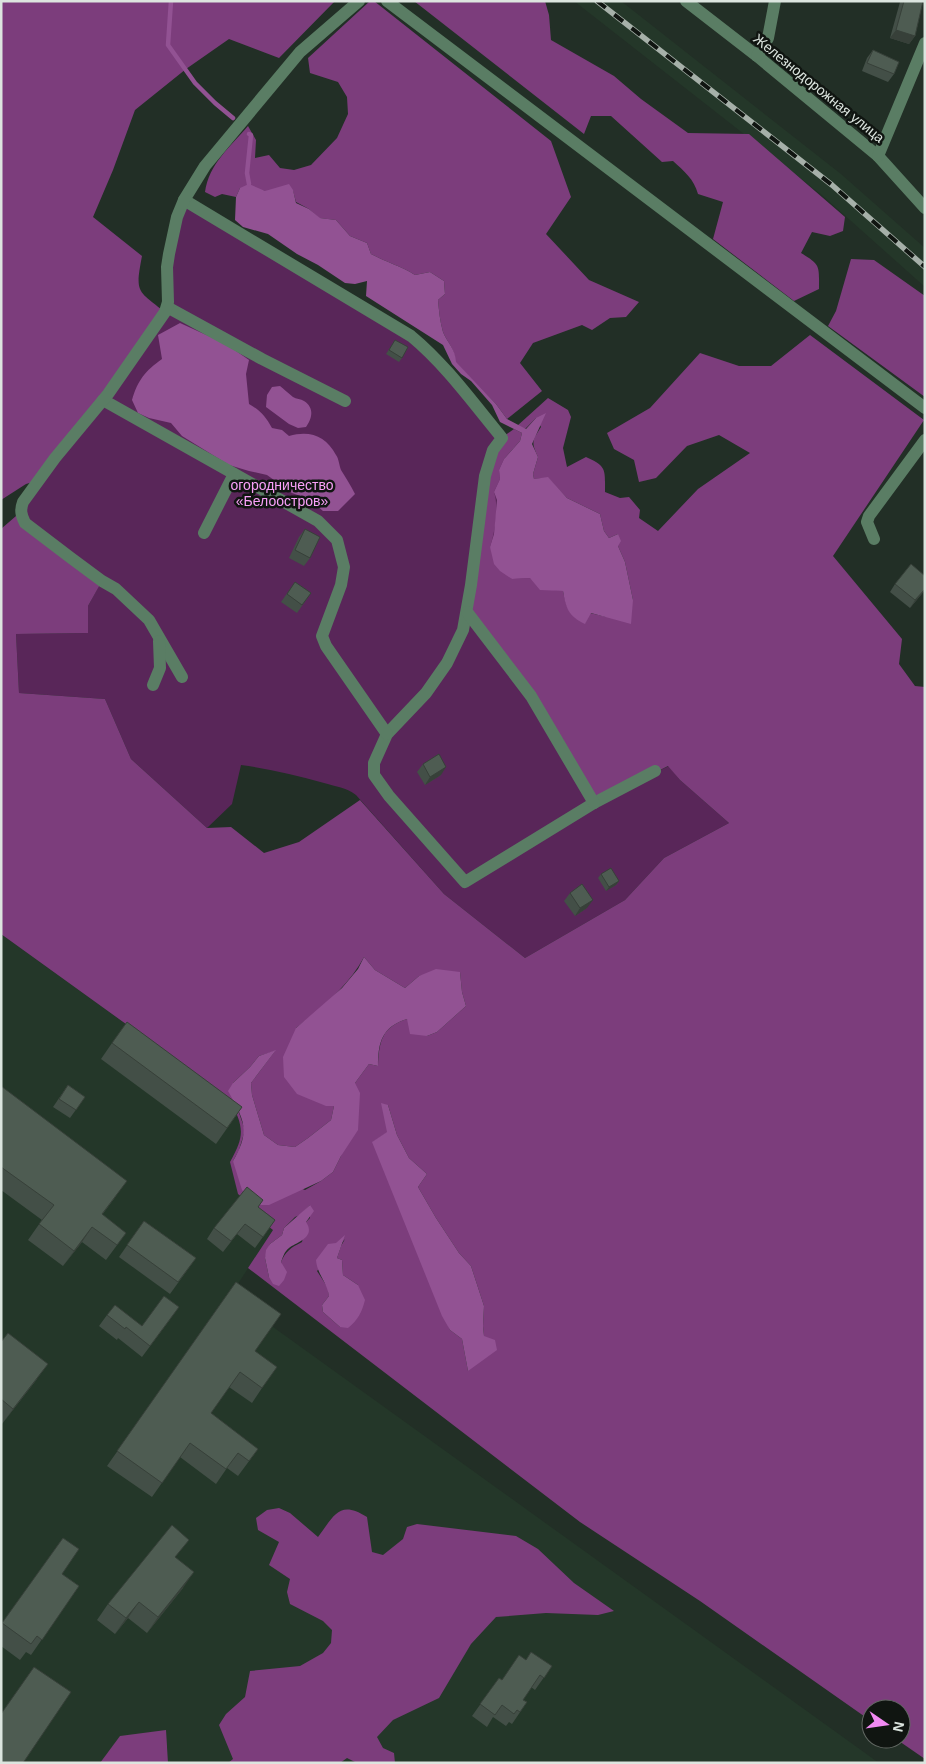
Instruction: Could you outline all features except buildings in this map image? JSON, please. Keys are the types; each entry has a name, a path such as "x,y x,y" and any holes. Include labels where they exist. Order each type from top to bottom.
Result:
{"street":[{"path":"182,677 149,620 116,589 102,581 25,522 20,508 55,458 103,400 165,312 169,254 177,217 184,200 205,166 300,52 359,1"},
{"path":"387,1 925,408"},
{"name":"Железнодорожная улица","path":"686,1 878,156 925,208"},
{"path":"756,56 768,38 775,1"},
{"path":"878,156 925,43"},
{"path":"184,200 411,336 425,348 475,403 502,438 493,450 485,476 463,630 448,663 426,693 387,734 374,763 374,775 389,796 465,882 594,803 655,771"},
{"path":"166,307 344,401"},
{"path":"103,400 318,521 337,540 344,567 341,585 322,636 326,646 387,734"},
{"path":"874,540 867,522 870,516 925,440"},
{"path":"204,533 234,474"},
{"path":"467,612 531,696 594,803"},
{"path":"153,685 160,668 159,636"}],"shaded area":[{"path":"1,1 335,1 279,58 229,39 186,69 135,110 93,217 142,256 139,277 140,290 165,312 33,482 26,484 1,500"},
{"path":"370,1 374,1 551,141 571,197 546,234 589,280 639,302 626,317 610,318 592,330 582,325 533,343 520,363 542,391 507,419 496,404 455,362 453,350 443,332 440,316 438,300 445,294 444,281 430,272 415,275 371,254 367,243 350,236 336,220 319,218 309,209 296,202 293,191 265,191 240,188 236,197 222,194 215,197 205,192 207,182 216,164 248,126 256,140 255,158 269,155 280,168 294,170 311,165 337,138 348,114 347,97 338,82 310,73 308,58"},
{"path":"414,1 545,1 549,15 551,40 614,76 641,99 688,133 749,134 845,217 843,231 830,236 812,232 801,253 812,260 818,267 819,289 794,301 713,239 723,202 698,194 685,172 673,161 662,162 611,116 591,116 584,134"},
{"path":"574,1 621,1 841,174 925,248 925,287 823,196"},
{"path":"249,184 265,191 289,184 293,190 296,203 309,209 320,218 336,220 350,236 367,243 371,254 415,275 430,272 444,281 445,294 438,300 440,316 443,332 453,350 456,362 496,404 507,419 526,429 536,418 546,413 532,444 538,457 533,474 534,479 548,477 567,498 600,514 604,531 609,538 618,534 621,541 618,546 625,562 633,600 631,624 591,613 585,624 571,615 565,602 563,591 540,590 530,578 512,579 500,571 494,564 490,547 494,534 497,500 494,492 500,479 499,470 504,459 520,441 522,433 500,422 492,405 471,381 452,364 443,345 366,296 367,281 355,284 345,283 268,234 243,227 235,220 236,197 240,188"},
{"path":"851,259 874,260 925,296 925,397 828,326 836,311"},
{"path":"180,323 226,344 249,360 246,374 249,404 262,414 272,428 282,430 289,436 310,434 317,436 332,448 338,458 341,470 355,494 338,511 323,511 309,499 292,493 267,475 229,465 182,436 171,423 149,418 138,413 132,400 137,387 147,372 162,359 158,335"},
{"path":"810,335 924,420 833,556 902,639 899,664 915,686 925,687 925,1759 910,1749 911,1699 861,1699 861,1714 700,1601 580,1522 248,1268 273,1230 255,1216 260,1211 238,1194 230,1162 239,1144 241,1130 238,1117 230,1099 1,934 1,529 16,516 102,581 88,606 88,633 16,634 19,693 105,699 131,759 207,828 231,827 264,853 299,842 360,800 444,894 525,958 625,900 664,858 729,823 680,780 668,766 598,801 469,614 483,490 504,436 514,429 522,433 520,441 504,459 499,470 500,479 494,492 496,520 490,547 512,579 530,578 553,590 563,591 569,610 575,617 585,623 590,613 607,617 633,600 625,562 618,546 618,534 609,538 604,531 600,514 567,498 548,478 534,479 533,474 538,457 534,448 534,442 541,427 536,418 525,429 517,426 548,398 568,410 571,417 563,448 567,467 586,457 598,463 605,474 605,492 620,498 629,497 640,510 639,518 658,531 698,489 750,453 719,435 687,446 656,478 639,482 634,460 614,449 607,433 650,408 700,353 739,366 771,366","holes":["364,957 375,970 405,988 419,976 460,972 462,992 466,1006 437,1032 427,1036 407,1019 392,1026 387,1031 379,1049 378,1066 369,1064 355,1083 341,1156 333,1172 321,1181 305,1190 233,1161 239,1150 245,1130 238,1110 233,1083 259,1056 275,1051 251,1083 252,1095 264,1135 278,1145 295,1147 331,1120 334,1106 296,1028 334,996 351,978","388,1105 397,1135 409,1158 427,1174 418,1187 459,1253 471,1266 484,1306 484,1336 468,1371 462,1339 450,1330 373,1142 388,1132","310,1205 310,1218 306,1222 302,1242 287,1252 281,1262 283,1268 269,1277 265,1258 270,1244 282,1235 284,1228","345,1239 337,1258 342,1260 343,1275 358,1285 340,1327 323,1312 322,1305 329,1296 328,1288 317,1271"]},
{"path":"280,386 293,397 304,401 310,407 311,417 306,427 298,428 289,424 266,407 267,395 272,387"},
{"path":"1,934 230,1099 243,1130 238,1149 230,1162 260,1211 255,1217 273,1230 230,1296 879,1763 1,1763"},
{"path":"364,957 375,970 405,988 419,976 436,969 460,972 462,992 466,1006 437,1032 427,1036 410,1034 407,1019 392,1026 383,1036 379,1050 378,1066 369,1064 355,1083 360,1093 358,1130 333,1172 321,1181 269,1205 261,1205 254,1202 242,1190 233,1161 239,1150 244,1133 238,1110 228,1091 233,1083 259,1056 276,1050 251,1083 252,1095 264,1135 278,1145 295,1147 331,1120 334,1106 326,1106 297,1094 284,1077 283,1057 296,1028 342,988 358,969"},
{"path":"381,1103 388,1105 397,1135 409,1158 427,1174 418,1187 459,1253 471,1266 484,1306 484,1336 495,1340 497,1350 468,1371 462,1339 450,1330 442,1316 372,1142 387,1132"},
{"path":"310,1205 314,1211 306,1222 309,1232 305,1238 286,1251 281,1262 287,1272 284,1280 279,1286 273,1284 269,1277 265,1258 266,1250 270,1244 282,1235 284,1228"},
{"path":"345,1235 337,1258 342,1260 343,1275 358,1285 365,1300 359,1315 348,1328 340,1327 323,1312 322,1305 329,1296 318,1270 316,1260 328,1244 336,1243"},
{"path":"279,1508 290,1513 318,1537 338,1512 350,1510 358,1512 367,1517 372,1552 383,1555 403,1539 407,1527 417,1524 516,1536 538,1549 574,1583 614,1611 598,1615 546,1613 496,1617 471,1644 439,1698 393,1720 377,1737 383,1748 394,1753 395,1763 357,1763 347,1758 340,1763 228,1763 233,1759 219,1725 226,1714 245,1697 250,1671 300,1666 323,1653 331,1643 332,1630 323,1621 290,1604 287,1592 290,1579 269,1565 279,1542 258,1530 256,1518 267,1510"},
{"path":"166,1730 168,1763 100,1763 120,1736"}],"green space":[{"name":"огородничество «Белоостров»","path":"186,201 411,336 489,422 643,778 669,766 680,780 729,823 664,858 625,900 525,958 444,894 356,795 348,790 293,775 241,765 232,804 207,828 131,759 105,699 19,693 16,634 88,633 88,606 100,584 25,523 21,508 165,312 167,267"}],"waterway":[{"path":"171,1 168,45 195,83 233,118"},
{"path":"249,134 251,135 247,173 249,184"}],"railway":[{"path":"597,1 832,185 925,267"}]}
